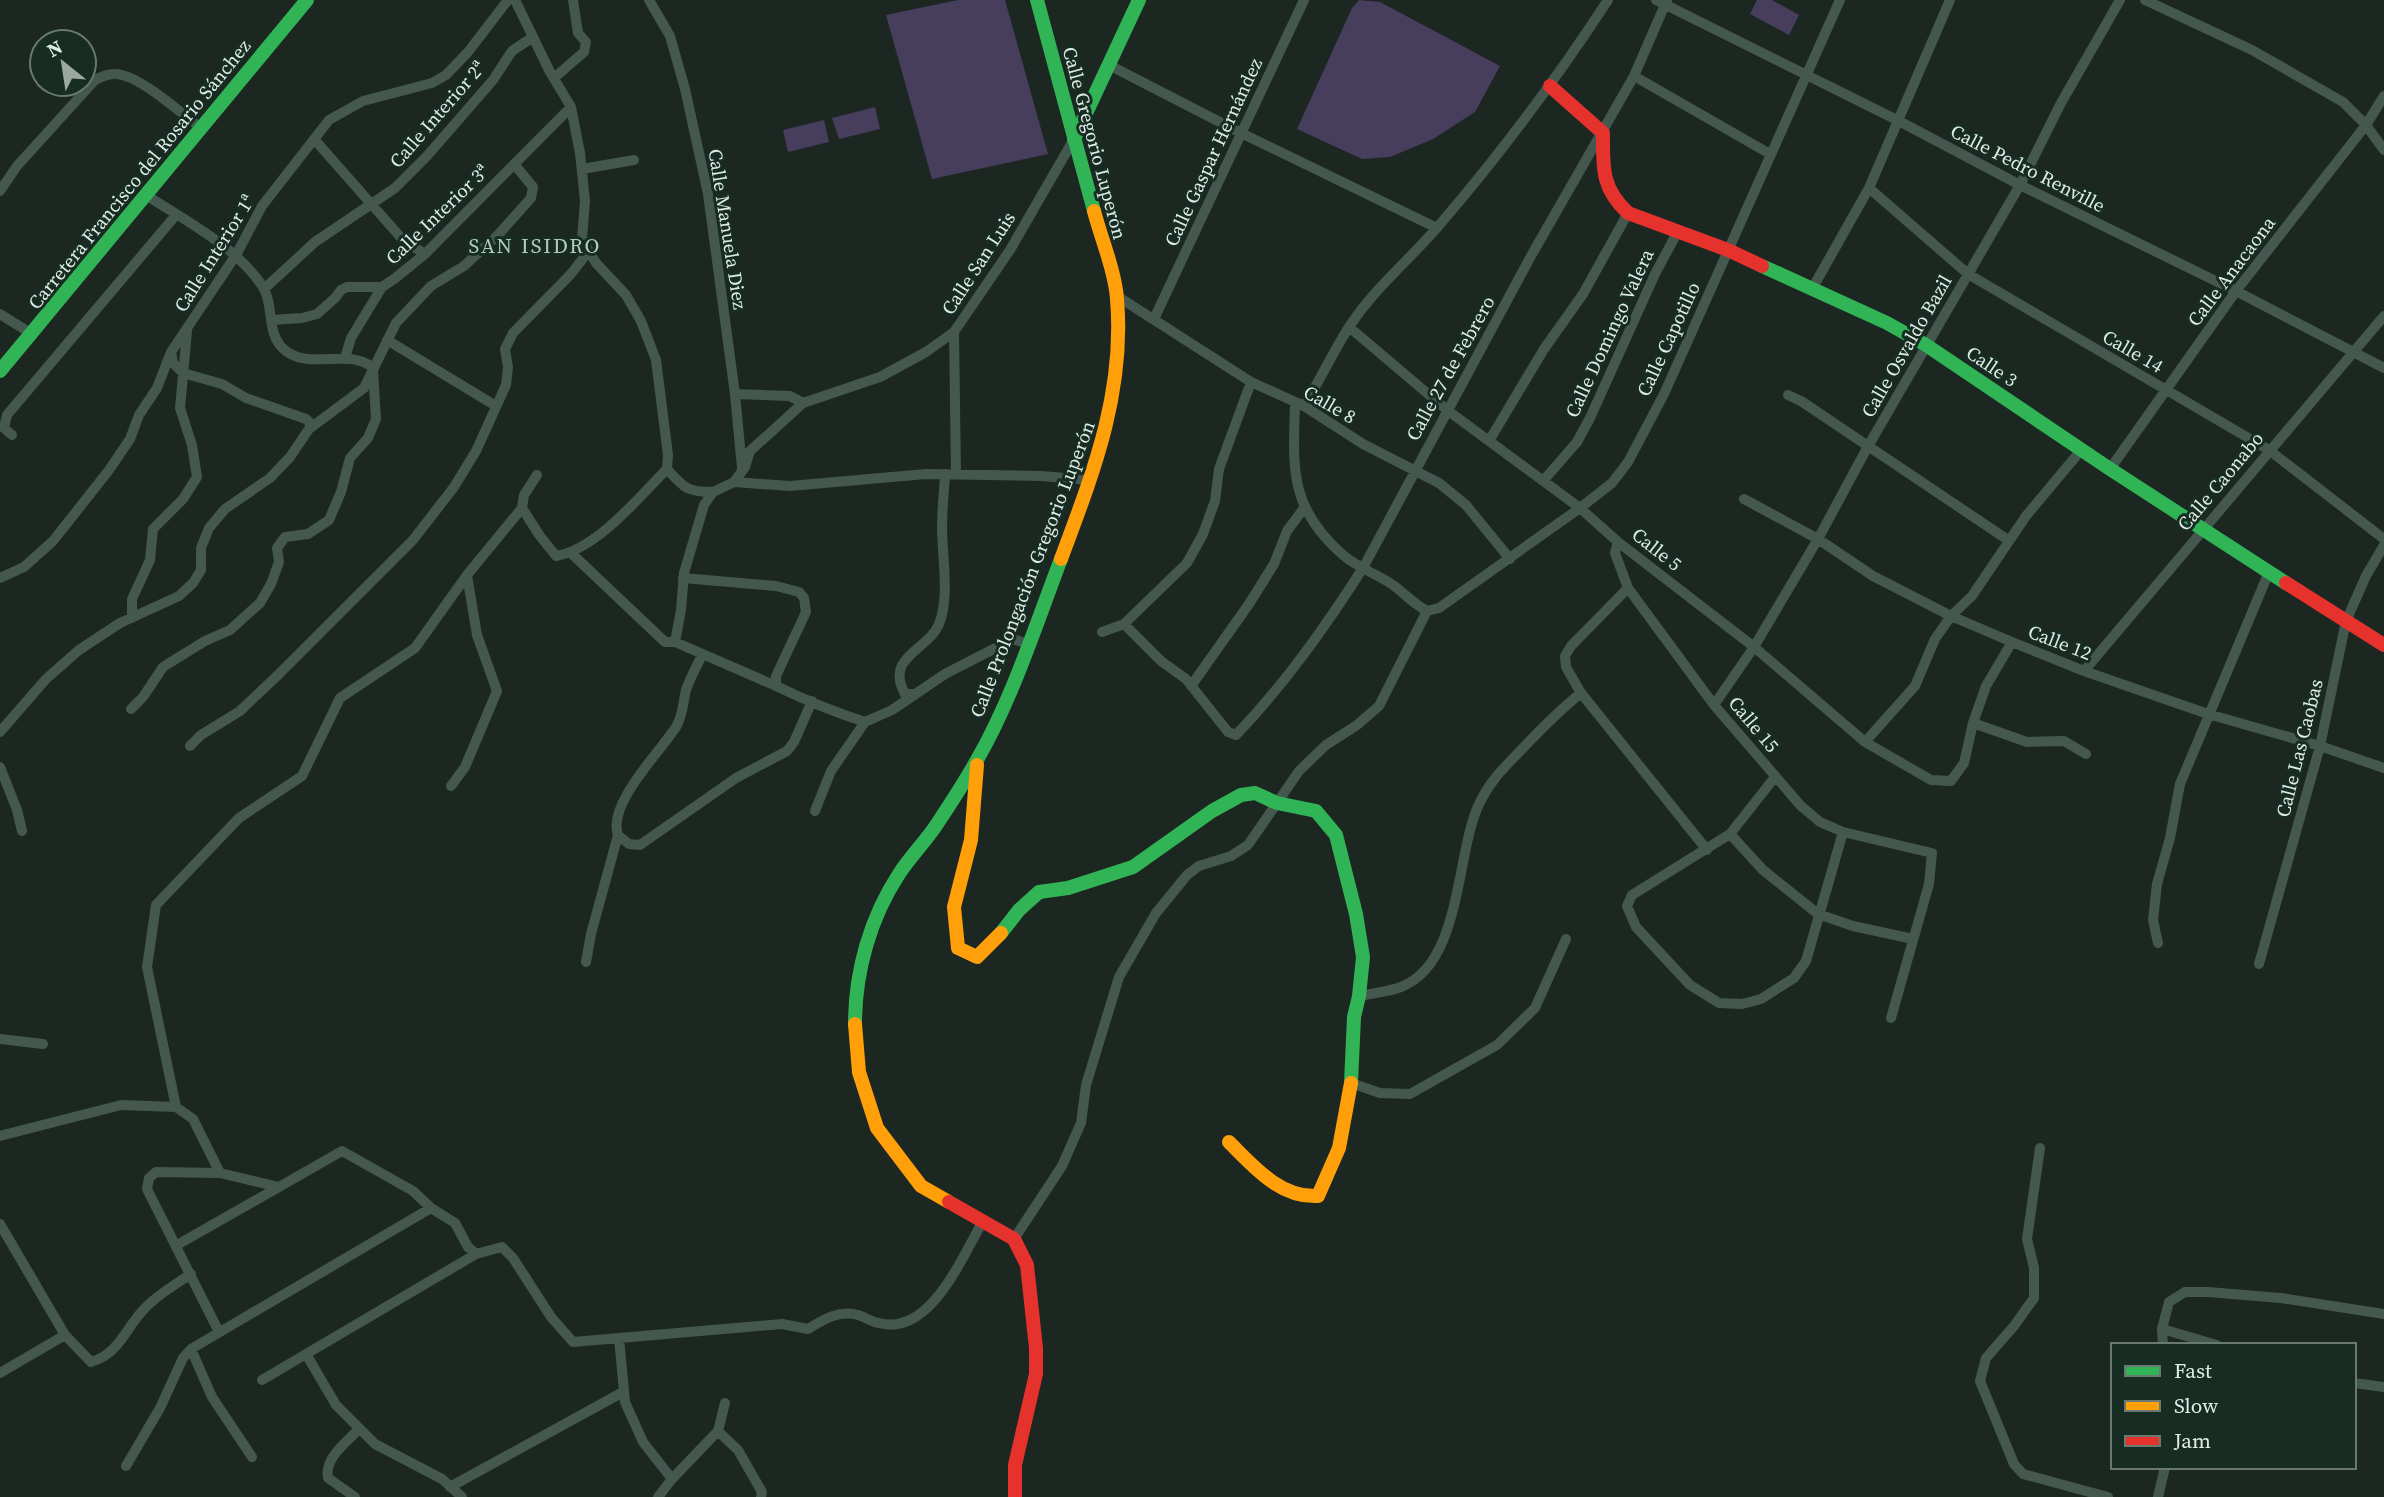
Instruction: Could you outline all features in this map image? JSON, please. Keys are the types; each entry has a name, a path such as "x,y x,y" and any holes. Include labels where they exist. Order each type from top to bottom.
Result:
{"street":[{"name":"Carretera Francisco del Rosario Sánchez","path":"0,371 307,0"},
{"name":"Calle Interior 1ª","path":"0,578 24,567 53,541 109,470 130,439 139,415 157,388 171,352 236,255 262,206 329,120 363,101 432,83 446,75 468,52 508,0"},
{"path":"515,0 571,107 582,169 582,239 596,263 626,295 641,321 656,360 668,454 667,469 608,528 571,554 556,556 522,508"},
{"path":"554,78 584,52 586,42 578,33 573,0"},
{"name":"Calle Manuela Diez","path":"649,0 670,36 685,89 708,194 736,394 742,471"},
{"name":"Calle Gregorio Luperón","path":"1037,0 1117,296"},
{"path":"1074,139 1139,0"},
{"name":"Calle Gaspar Hernández","path":"1154,319 1304,0"},
{"path":"1015,1497 1014,1465 1032,1399 1036,1361 1027,1265 1014,1239 1062,1166 1081,1123 1086,1086 1119,977 1156,913 1187,875 1199,866 1231,856 1248,845 1299,771 1326,745 1357,725 1379,706 1427,611 1393,585 1343,555 1304,508 1293,463 1300,405 1349,327 1377,289 1437,228 1549,86 1608,0"},
{"name":"Calle Capotillo","path":"1427,611 1439,608 1580,508 1612,483 1628,462 1664,394 1840,0"},
{"path":"1812,289 1869,188 1950,0"},
{"name":"Calle Osvaldo Bazil","path":"1714,705 1754,647 1818,539 1867,448 2020,185 2061,103 2120,0"},
{"path":"2145,0 2252,50 2343,102 2366,125 2384,150"},
{"name":"Calle Pedro Renville","path":"1663,2 2384,368"},
{"name":"Calle 27 de Febrero","path":"1191,686 1227,732 1236,735 1273,696 1339,605 1363,568 1531,256 1603,134 1634,76 1663,2"},
{"name":"Calle Interior 2ª","path":"264,289 315,242 395,188 427,156 493,80 512,51 533,37"},
{"path":"1109,65 1241,133 1437,228"},
{"path":"0,191 17,166 95,80 108,74 122,75 151,90 202,129"},
{"path":"1634,76 1770,154"},
{"path":"1489,441 1544,349 1583,294 1628,213 1615,201 1603,171 1603,134 1549,86"},
{"name":"Calle Anacaona","path":"2110,469 2235,291 2366,125 2384,96"},
{"name":"Calle Interior 3ª","path":"271,320 317,314 347,287 382,287 425,254 571,107"},
{"path":"314,139 403,240 425,254"},
{"name":"Calle San Luis","path":"803,403 880,377 926,352 954,332 1010,250 1074,139"},
{"path":"582,169 634,160"},
{"path":"0,732 46,679 71,657 120,623 179,596 193,583 201,570 201,548 209,528 225,509 270,478 290,457 309,429 364,388 396,323 431,286 464,266 498,235 531,198 533,187 513,164"},
{"name":"Calle 14","path":"1869,188 1968,274 2269,450 2384,539"},
{"path":"146,195 236,255 264,289 278,343 288,353 306,358 355,358 372,367"},
{"name":"Calle 3","path":"1628,213 1728,250 1886,323 1926,345 2110,469 2384,645"},
{"path":"12,435 4,428 7,415 176,215"},
{"name":"Calle Domingo Valera","path":"1544,481 1577,442 1590,418 1655,274 1678,231"},
{"path":"190,746 201,735 240,711 278,676 413,540 454,486 476,451 506,385 508,367 505,349 513,333 570,275 589,251"},
{"path":"345,358 351,338 382,287"},
{"name":"Calle 8","path":"1117,296 1251,382 1300,405 1363,444 1439,483 1465,505 1510,559"},
{"name":"Calle Prolongación Gregorio Luperón","path":"1014,1239 921,1186 877,1128 859,1072 855,1008 859,975 869,936 881,908 899,874 934,828 978,759 1007,700 1090,480 1108,427 1116,380 1119,349 1117,296"},
{"path":"0,314 32,334"},
{"name":"Calle Caonabo","path":"2084,671 2384,316"},
{"name":"Calle 5","path":"1349,327 1447,410 1580,508 1618,542 1754,647 1865,742 1931,780 1951,781 1964,764 1973,723"},
{"path":"132,618 132,599 150,560 153,529 183,499 197,477 192,445 180,408 188,329"},
{"path":"914,694 905,694 900,676 902,664 939,626 944,596 942,527 951,474 954,332"},
{"path":"387,340 496,406"},
{"path":"171,352 173,363 183,373 222,384 246,398 306,419 313,426"},
{"path":"131,709 143,697 163,667 205,641 230,631 260,603 279,562 277,548 285,537 308,534 329,520 341,492 350,458 368,438 376,419 372,367"},
{"path":"1102,632 1124,624 1187,563 1203,534 1215,501 1219,469 1251,382"},
{"path":"667,469 684,488 695,492 713,492 734,482 750,451 803,403 790,396 736,394"},
{"path":"1788,395 1801,401 1867,448 2008,540"},
{"path":"1865,742 1915,686 1936,639 1951,616 1972,596 2008,540 2082,449"},
{"path":"734,482 790,486 926,474 1041,476 1090,480"},
{"path":"176,1107 147,967 156,905 239,818 302,776 340,698 415,648 467,575 522,508 524,495 537,475"},
{"path":"675,642 683,578 704,505 713,492"},
{"name":"Calle 12","path":"1744,499 1818,539 1873,576 1951,616 2012,642 2084,671 2208,714 2384,768"},
{"path":"1124,624 1191,686 1249,604 1274,564 1287,531 1304,508"},
{"name":"Calle 15","path":"1618,542 1615,554 1628,588 1714,705 1801,806 1820,822 1843,832 1932,853 1929,884 1913,939"},
{"name":"Calle Las Caobas","path":"2259,964 2320,747 2346,621 2366,576 2384,545"},
{"path":"571,554 665,642 675,642 812,701 829,711 865,722"},
{"path":"2158,943 2153,920 2157,884 2170,838 2180,784 2269,572"},
{"path":"451,786 465,767 497,691 477,635 467,575"},
{"path":"683,578 776,586 799,592 804,598 806,612 776,676 776,685"},
{"path":"1628,588 1585,631 1565,656 1566,667 1581,693 1707,850"},
{"path":"815,811 831,771 865,722 892,710 945,674 1013,639 1029,644"},
{"path":"2012,642 1986,686 1973,723 2027,741 2064,741 2086,754"},
{"path":"586,962 618,835 617,815 640,774 677,725 686,691 702,655"},
{"path":"1359,996 1402,987 1424,972 1450,922 1478,804 1493,777 1548,720 1581,693"},
{"path":"618,835 629,844 640,845 736,778 787,751 794,742 812,701"},
{"path":"978,759 971,840 954,907 958,948 977,957 1039,892 1068,888 1133,867 1212,811 1241,795 1255,793 1277,803 1316,811 1336,835 1356,914 1363,957 1354,1017 1351,1083 1339,1148 1318,1196 1308,1198 1272,1183 1229,1142"},
{"path":"0,767 22,831"},
{"path":"1775,777 1730,834 1652,881 1632,895 1627,906 1636,927 1690,985 1719,1003 1742,1004 1761,999 1794,978 1806,961 1843,832"},
{"path":"1730,834 1763,870 1818,914 1853,926 1913,939 1891,1018"},
{"path":"1351,1083 1380,1093 1410,1094 1497,1045 1535,1008 1566,939"},
{"path":"0,1038 43,1044"},
{"path":"0,1136 121,1105 176,1107 193,1119 220,1173"},
{"path":"2040,1148 2027,1239 2034,1268 2034,1298 1986,1358 1980,1381 2014,1464 2022,1474 2108,1497"},
{"path":"177,1245 342,1151 413,1191 431,1208 455,1223 468,1247 476,1254"},
{"path":"219,1332 147,1189 149,1178 156,1172 220,1173 279,1187"},
{"path":"126,1466 160,1408 183,1358 191,1349 431,1208"},
{"path":"262,1380 476,1254 502,1247 513,1258 551,1317 573,1342 782,1324 808,1329 830,1315 856,1315 880,1324 902,1325 928,1310 983,1221"},
{"path":"0,1224 65,1335 91,1362 103,1359 117,1347 144,1309 191,1274"},
{"path":"2163,1343 2162,1329 2169,1302 2185,1292 2281,1298 2384,1314"},
{"path":"2162,1329 2210,1343"},
{"path":"0,1373 65,1335"},
{"path":"619,1338 625,1402 643,1442 672,1479"},
{"path":"191,1349 212,1397 252,1457"},
{"path":"306,1354 336,1405 375,1444 431,1473 462,1497"},
{"path":"2356,1383 2384,1387"},
{"path":"450,1487 623,1392"},
{"path":"659,1497 672,1479 718,1432 725,1403"},
{"path":"355,1497 328,1478 326,1468 329,1461 359,1429"},
{"path":"718,1432 738,1450 762,1492 761,1497"},
{"path":"2158,1497 2165,1469"}],"shaded area":[{"path":"958,0 1005,0 1048,154 932,179 886,15"},
{"path":"1359,0 1380,2 1500,66 1475,112 1433,139 1390,157 1362,159 1297,129 1352,8"},
{"path":"1757,0 1772,0 1799,15 1789,35 1750,14"},
{"path":"875,107 880,129 839,139 832,118"},
{"path":"824,120 829,142 788,152 783,130"}],"traffic: fast":[{"path":"0,371 307,0"},
{"path":"1037,0 1094,211"},
{"path":"1074,139 1139,0"},
{"path":"1762,266 1887,323 1926,345 2286,583"},
{"path":"855,1024 861,965 872,927 899,874 931,833 990,736 1023,661 1061,559"},
{"path":"1001,933 1019,910 1039,892 1068,888 1133,867 1212,811 1241,795 1255,793 1277,803 1316,811 1336,835 1356,914 1363,957 1354,1017 1351,1083"}],"traffic: slow":[{"path":"1061,559 1095,464 1116,367 1116,288 1094,211"},
{"path":"977,765 971,840 954,907 958,948 977,957 1001,933"},
{"path":"855,1024 859,1072 877,1128 921,1186 949,1202"},
{"path":"1229,1142 1258,1171 1280,1186 1292,1192 1318,1196 1339,1148 1351,1083"}],"traffic: jam":[{"path":"1550,86 1603,133 1604,167 1608,186 1628,213 1728,250 1762,266"},
{"path":"2286,583 2384,645"},
{"path":"949,1202 1014,1239 1027,1265 1036,1348 1036,1374 1015,1465 1015,1497"}],"district":[{"name":"SAN ISIDRO","path":"535,246"}]}
